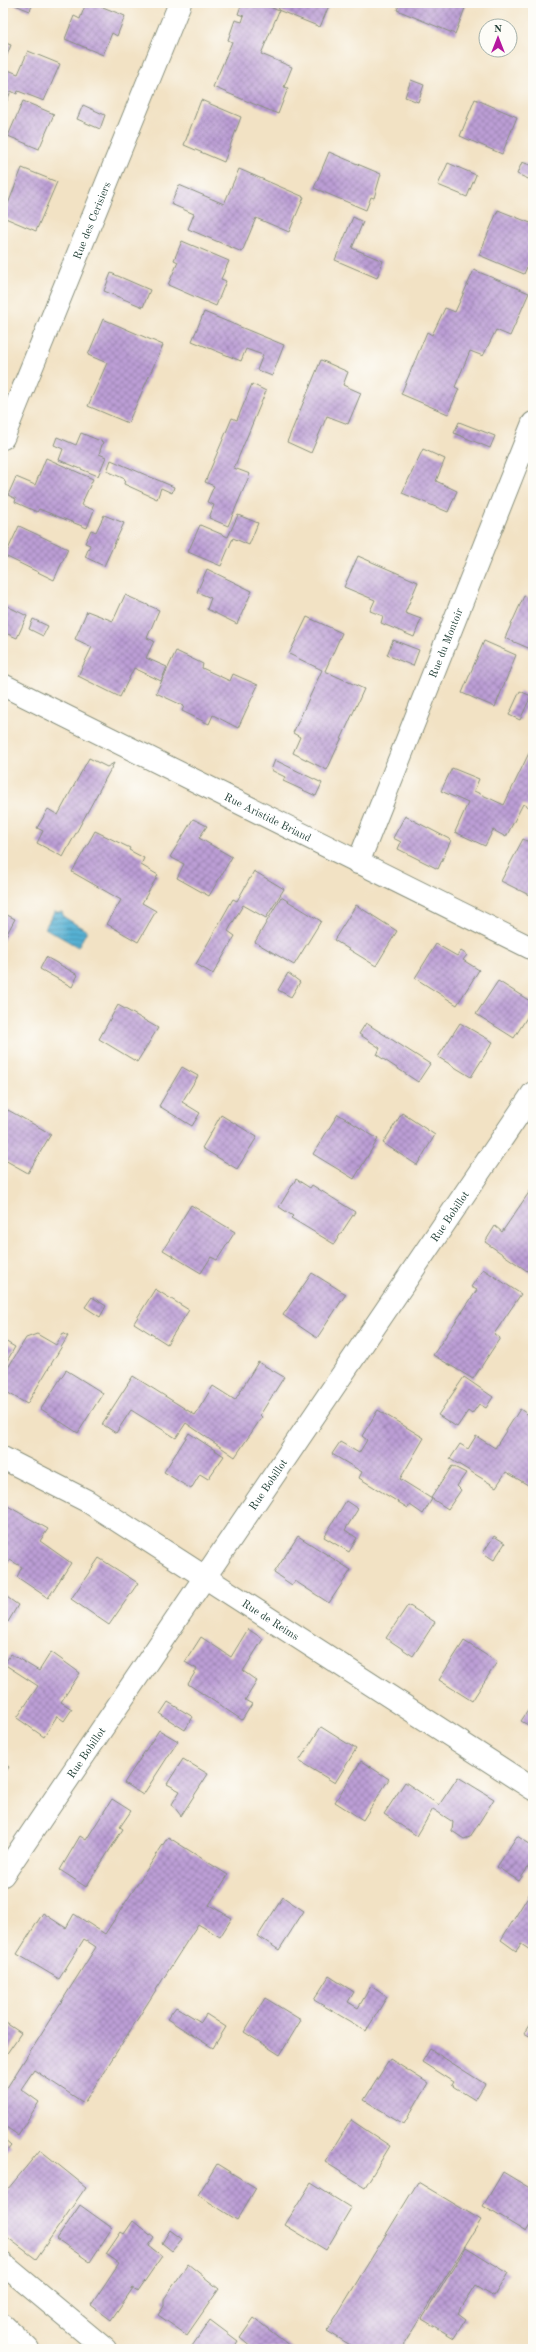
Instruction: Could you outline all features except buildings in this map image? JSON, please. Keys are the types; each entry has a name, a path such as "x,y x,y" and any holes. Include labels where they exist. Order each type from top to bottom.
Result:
{"street":[{"name":"Rue des Cerisiers","path":"3,438 180,3"},
{"name":"Rue du Montoir","path":"358,863 533,423"},
{"name":"Rue Aristide Briand","path":"3,685 533,949"},
{"name":"Rue Bobillot","path":"3,1875 533,1093"},
{"name":"Rue de Reims","path":"3,1458 86,1501 533,1789"},
{"path":"3,2264 105,2349"},
{"path":"3,2325 28,2349"}],"water":[{"path":"54,912 62,912 64,917 87,931 78,947 45,928"}]}
